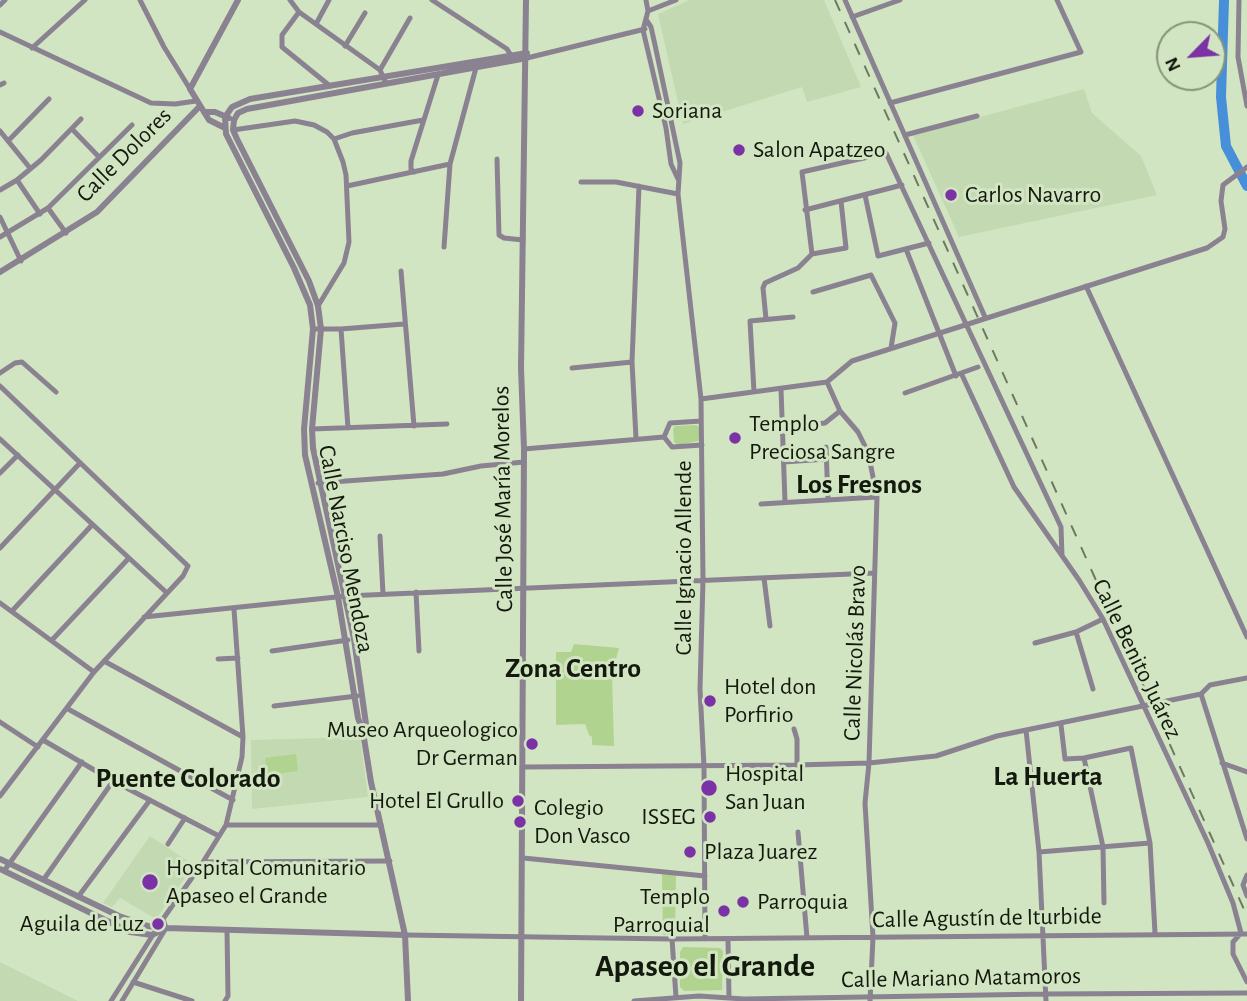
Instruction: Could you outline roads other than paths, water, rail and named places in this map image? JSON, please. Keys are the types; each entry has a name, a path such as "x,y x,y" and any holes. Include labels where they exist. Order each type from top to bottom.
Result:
{"street":[{"path":"0,5 5,0"},
{"path":"32,48 85,0"},
{"path":"140,0 164,47 212,122 233,130 302,122 327,132 334,139 343,162 347,186 347,253 318,306"},
{"name":"Calle Dolores","path":"190,89 239,0"},
{"path":"290,0 299,12 384,77"},
{"path":"316,24 329,0"},
{"path":"432,0 511,54"},
{"path":"643,30 648,11 646,0"},
{"path":"648,11 676,0"},
{"path":"845,0 985,317"},
{"path":"852,18 900,0"},
{"path":"890,103 1081,52 1057,0"},
{"path":"1239,0 1238,57 1247,106"},
{"name":"Calle José María Morelos","path":"521,1001 524,449 521,368 527,56 525,1"},
{"path":"299,12 282,35 282,47 330,86"},
{"path":"345,46 365,13"},
{"path":"384,77 410,18"},
{"name":"Calle Ignacio Allende","path":"647,21 651,27 680,163 678,194 701,399 704,580 700,689 704,767 705,939"},
{"path":"224,128 225,117 232,107 245,101 287,97 384,77 438,75 511,54 535,55 651,27"},
{"name":"Calle Ignacio Allende","path":"643,30 666,128 671,164 678,179"},
{"path":"1,34 151,103 200,106 248,128"},
{"path":"233,130 238,113 287,97 330,86 477,64"},
{"path":"444,247 450,164 477,64"},
{"path":"414,172 411,169 411,161 438,75"},
{"path":"8,141 49,99"},
{"name":"Calle Dolores","path":"0,272 22,261 102,208 200,106"},
{"path":"905,135 977,117"},
{"path":"0,190 17,180 81,119"},
{"path":"334,139 352,133 423,120"},
{"path":"0,237 48,208 132,125"},
{"name":"Calle Narciso Mendoza","path":"224,128 308,298 317,329 304,429 305,454 338,597 354,696 405,935 408,1001"},
{"path":"72,130 99,157"},
{"name":"Calle Narciso Mendoza","path":"233,130 309,281 318,306 312,429 320,483 354,639 366,724 363,732"},
{"path":"0,131 30,168"},
{"path":"812,254 802,172 886,153 1061,527 1062,556"},
{"path":"497,159 499,235 523,240"},
{"path":"347,186 450,164"},
{"path":"701,399 827,382 852,361 1208,248 1223,237 1225,229 1221,201 1223,185 1247,167"},
{"path":"17,180 40,214"},
{"path":"581,182 616,182 678,194"},
{"path":"805,210 902,185"},
{"path":"636,438 632,362 639,186"},
{"path":"865,195 878,256 929,243"},
{"path":"766,319 762,288 765,283 798,268 812,254 846,248 841,201"},
{"path":"48,208 66,233"},
{"path":"0,217 22,261"},
{"name":"Calle Benito Juárez","path":"906,250 939,332 1014,487 1103,619 1208,843 1244,933"},
{"path":"401,271 414,425"},
{"path":"813,292 872,275 895,323 891,348"},
{"path":"1086,286 1247,637"},
{"path":"754,392 750,321 793,317"},
{"path":"317,329 341,330 404,324"},
{"path":"341,330 348,428"},
{"path":"0,373 21,361 56,392"},
{"path":"572,368 632,362"},
{"path":"905,393 978,367"},
{"name":"Calle Nicolás Bravo","path":"827,382 840,411 858,432 868,452 877,497 869,763 865,803 873,937 870,999"},
{"path":"0,386 188,566 183,576 94,672 0,796"},
{"path":"781,389 785,502"},
{"path":"783,428 825,424 840,411"},
{"path":"664,437 670,423 701,421"},
{"path":"312,429 447,424"},
{"path":"524,449 664,437"},
{"path":"664,437 672,447 702,445"},
{"path":"0,439 167,593"},
{"path":"826,447 828,500"},
{"path":"0,473 18,455"},
{"path":"784,462 827,459"},
{"path":"311,484 443,474 481,466 524,462"},
{"path":"0,548 80,463"},
{"path":"761,503 877,497"},
{"path":"12,611 92,525"},
{"path":"380,536 383,594"},
{"path":"52,640 129,558"},
{"path":"144,617 346,596 874,573"},
{"path":"764,578 770,626"},
{"path":"416,592 419,651"},
{"path":"0,603 94,672"},
{"path":"111,1001 226,825 242,757 243,737 234,609"},
{"path":"1035,643 1076,632 1103,619"},
{"path":"1076,632 1093,689"},
{"path":"272,651 354,639"},
{"path":"218,659 238,658"},
{"path":"104,661 243,737"},
{"path":"524,767 797,765 869,763 936,756 997,736 1202,694 1210,685 1247,678"},
{"path":"1202,694 1247,838"},
{"path":"274,706 363,696"},
{"path":"68,709 233,800"},
{"path":"0,722 38,747"},
{"path":"1061,725 1065,759 1084,758 1131,748 1150,842 1155,933"},
{"path":"794,729 797,739 797,765"},
{"path":"1026,730 1039,852 1046,1001"},
{"path":"43,740 219,836"},
{"path":"1084,758 1103,847 1104,903"},
{"path":"82,762 2,870 130,932 152,935 166,928"},
{"path":"1222,763 1247,772"},
{"path":"44,879 113,780"},
{"path":"78,897 150,800"},
{"path":"168,844 185,818"},
{"path":"226,825 381,825"},
{"path":"798,832 807,938"},
{"path":"1039,852 1150,842"},
{"path":"523,858 705,876"},
{"path":"0,859 119,916 158,927 405,935"},
{"path":"203,862 390,861"},
{"path":"1247,875 1243,884 1247,896"},
{"path":"122,1001 166,928 163,919"},
{"path":"225,1001 228,996 227,930"},
{"path":"1244,933 1233,942 1233,954 1247,982"},
{"name":"Calle Agustín de Iturbide","path":"405,935 728,939 1244,933"},
{"path":"672,939 676,997"},
{"path":"728,939 729,997"},
{"path":"133,982 192,1001"},
{"name":"Calle Mariano Matamoros","path":"635,1001 676,997 870,999 1045,994 1247,993"},
{"path":"1197,1001 1199,994"}],"waterway":[{"path":"1224,0 1221,97 1226,146 1247,186"}],"railway":[{"path":"835,0 1247,916"}],"place":[{"name":"Soriana","path":"638,111"},
{"name":"Salon Apatzeo","path":"739,150"},
{"name":"Carlos Navarro","path":"951,195"},
{"name":"Templo Preciosa Sangre","path":"735,438"},
{"name":"Hotel don Porfirio","path":"710,701"},
{"name":"Museo Arqueologico Dr German","path":"532,744"},
{"name":"Hospital San Juan","path":"709,788"},
{"name":"Hotel El Grullo","path":"518,801"},
{"name":"ISSEG","path":"710,817"},
{"name":"Colegio Don Vasco","path":"520,822"},
{"name":"Plaza Juarez","path":"690,852"},
{"name":"Hospital Comunitario Apaseo el Grande","path":"150,882"},
{"name":"Parroquia","path":"743,902"},
{"name":"Templo Parroquial","path":"724,911"},
{"name":"Aguila de Luz","path":"158,924"}],"district":[{"name":"Los Fresnos","path":"859,485"},
{"name":"Zona Centro","path":"573,669"},
{"name":"La Huerta","path":"1048,777"},
{"name":"Puente Colorado","path":"188,779"},
{"name":"Apaseo el Grande","path":"705,966"}]}
